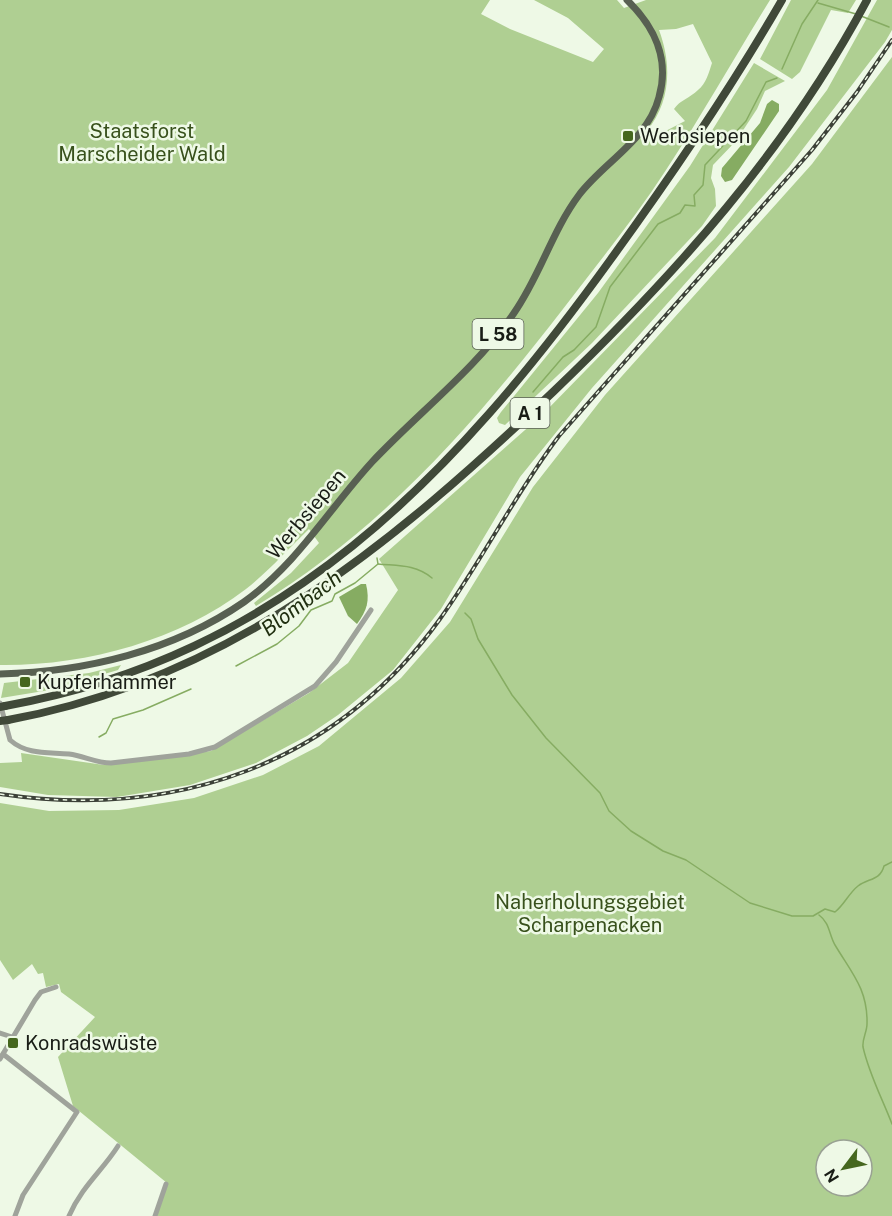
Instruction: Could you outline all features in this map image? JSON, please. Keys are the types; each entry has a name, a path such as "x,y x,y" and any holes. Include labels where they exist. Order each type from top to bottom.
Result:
{"highway":[{"name":"A 1","path":"2,705 97,684 179,653 272,605 344,555 419,490 513,388 585,296 663,188 782,0"},
{"name":"A 1","path":"4,720 114,693 185,665 271,620 373,550 462,476 617,330 710,229 759,170 798,117 865,3"}],"main road":[{"name":"Werbsiepen","path":"0,674 65,669 113,659 170,641 209,623 252,596 286,566 360,476 493,341 526,295 570,207 589,182 637,136 658,102 663,73 658,44 646,21 627,0"}],"street":[{"path":"2,705 10,740 27,750 69,754 100,763 189,754 215,747 315,686 336,662 371,610"},
{"path":"15,1216 23,1195 77,1112 1,1057 41,992 56,987"},
{"path":"0,1033 12,1037"},
{"path":"69,1216 82,1192 100,1167 113,1156 118,1146"},
{"path":"155,1216 166,1184"}],"green space":[{"name":"Staatsforst Marscheider Wald","path":"0,0 490,0 481,14 510,29 593,62 604,49 568,18 534,0 617,0 624,8 646,0 770,0 654,188 529,352 460,433 423,472 345,544 256,606 254,603 291,573 319,543 309,529 246,589 191,623 129,647 97,655 65,661 0,665","holes":["693,24 712,63 701,87 674,109 685,121 654,137 646,132 660,108 667,83 666,56 659,30 676,29"]},
{"path":"791,0 856,0 848,13 831,10 800,72 792,79 760,59"},
{"path":"877,0 892,0 892,30 885,42 789,167 592,388 520,477 441,609 393,670 338,715 307,736 256,763 190,785 117,797 48,795 0,787 0,763 22,762 21,753 104,765 211,751 309,693 348,663 398,590 379,559 542,415 715,238 827,90"},
{"name":"Naherholungsgebiet Scharpenacken","path":"892,57 892,1216 157,1216 167,1183 73,1106 58,1057 95,1017 61,992 59,984 46,987 43,973 38,974 32,964 13,980 0,960 0,803 49,811 119,810 194,798 263,775 319,746 401,678 450,622 533,487 605,395 812,164"},
{"path":"754,63 785,81 765,91 757,109 736,141 713,165 711,178 715,189 716,206 702,226 592,343 505,425 499,423 497,418 501,412 598,293 690,166"},
{"path":"121,665 118,670 50,690 1,698 4,683 89,673"}],"shaded area":[{"path":"772,100 779,104 779,111 732,180 725,182 721,176 722,168 760,123 767,104"},
{"path":"361,584 366,584 368,600 357,624 348,616 339,597"}],"waterway":[{"name":"Blombach","path":"782,69 802,24 818,0"},
{"path":"818,3 856,14"},
{"path":"861,16 889,27"},
{"name":"Blombach","path":"533,392 563,357 574,350 596,327 610,287 658,224 680,213 685,205 695,206 694,195 703,185 705,165 746,121 766,82 777,78"},
{"name":"Blombach","path":"236,666 277,644 299,626 311,610 332,601 335,594 355,583 378,564 377,558"},
{"path":"378,564 412,568 432,578"},
{"path":"465,613 471,619 478,639 512,695 546,738 600,793 609,811 631,831 663,851 686,860 750,903 792,916 813,916 825,909 835,912 858,886 877,877 884,866 892,862"},
{"name":"Blombach","path":"99,737 106,733 113,719 143,710 191,689"},
{"path":"819,915 862,991 867,1012 863,1047 892,1124"}],"railway":[{"path":"0,794 65,800 128,798 188,789 246,771 301,745 352,712 398,670 440,619 559,436 812,150 857,92 892,40"}],"place":[{"name":"Werbsiepen","path":"628,136"},
{"name":"Kupferhammer","path":"25,682"},
{"name":"Konradswüste","path":"13,1043"}]}
